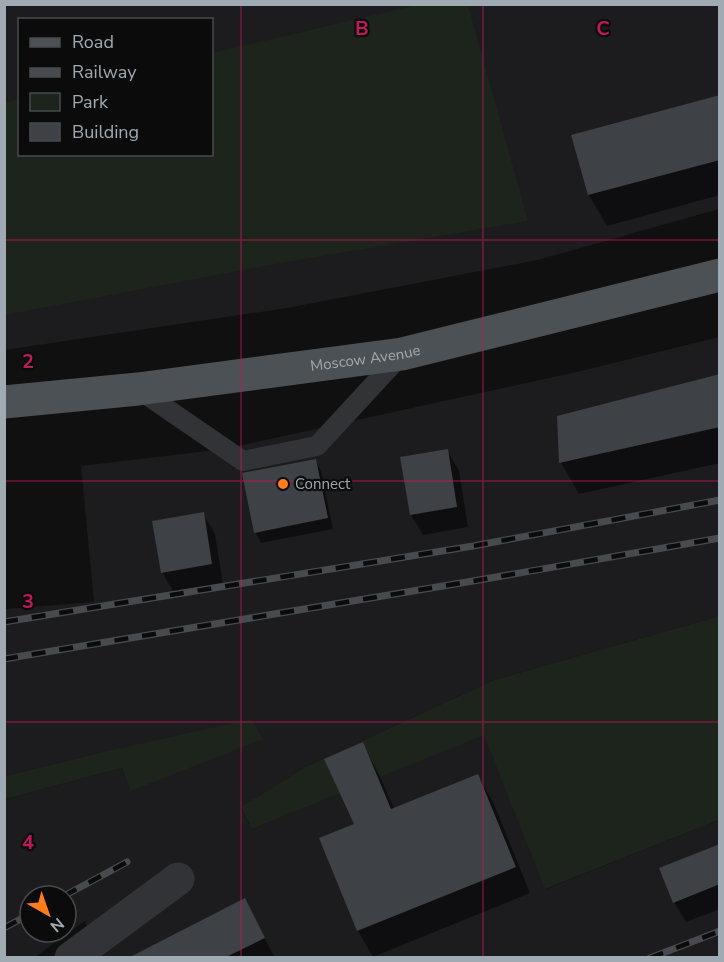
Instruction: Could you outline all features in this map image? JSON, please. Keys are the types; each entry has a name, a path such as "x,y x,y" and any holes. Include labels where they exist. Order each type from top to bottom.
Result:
{"main road":[{"name":"Moscow Avenue","path":"4,402 138,389 402,354 720,275"}],"street":[{"path":"71,957 178,879"}],"lane":[{"path":"138,389 243,461 317,446 402,354"}],"shaded area":[{"path":"5,5 719,5 719,209 538,260 287,308 5,350"},
{"path":"719,337 719,616 494,680 305,767 241,808 252,829 484,734 546,889 719,820 719,957 96,957 85,921 78,926 78,884 18,884 18,944 53,944 35,957 5,958 5,799 122,768 132,790 263,738 95,754 5,776 5,609 94,602 81,466 224,449 581,371"}],"green space":[{"path":"417,5 468,5 528,221 258,267 5,315 5,103 18,99 18,156 213,156 213,53"},
{"path":"719,616 719,820 545,889 484,735 252,829 241,807 305,767 494,680"},
{"path":"251,719 263,739 131,791 122,768 5,799 5,776"}],"building":[{"path":"720,95 720,160 588,195 571,135"},
{"path":"720,374 720,427 559,463 557,416"},
{"path":"448,449 457,507 410,515 400,457"},
{"path":"316,459 328,518 254,533 242,473"},
{"path":"204,512 212,564 161,573 152,521"},
{"path":"363,742 391,809 478,774 516,867 357,931 319,838 354,824 324,759"},
{"path":"720,844 720,884 673,903 659,868"},
{"path":"245,898 265,938 226,957 130,957"}],"railway":[{"path":"4,622 473,546 720,500"},
{"path":"4,659 720,538"},
{"path":"78,888 127,862"},
{"path":"4,928 18,920"},
{"path":"650,958 720,931"}],"place":[{"name":"Connect","path":"283,484"}]}
